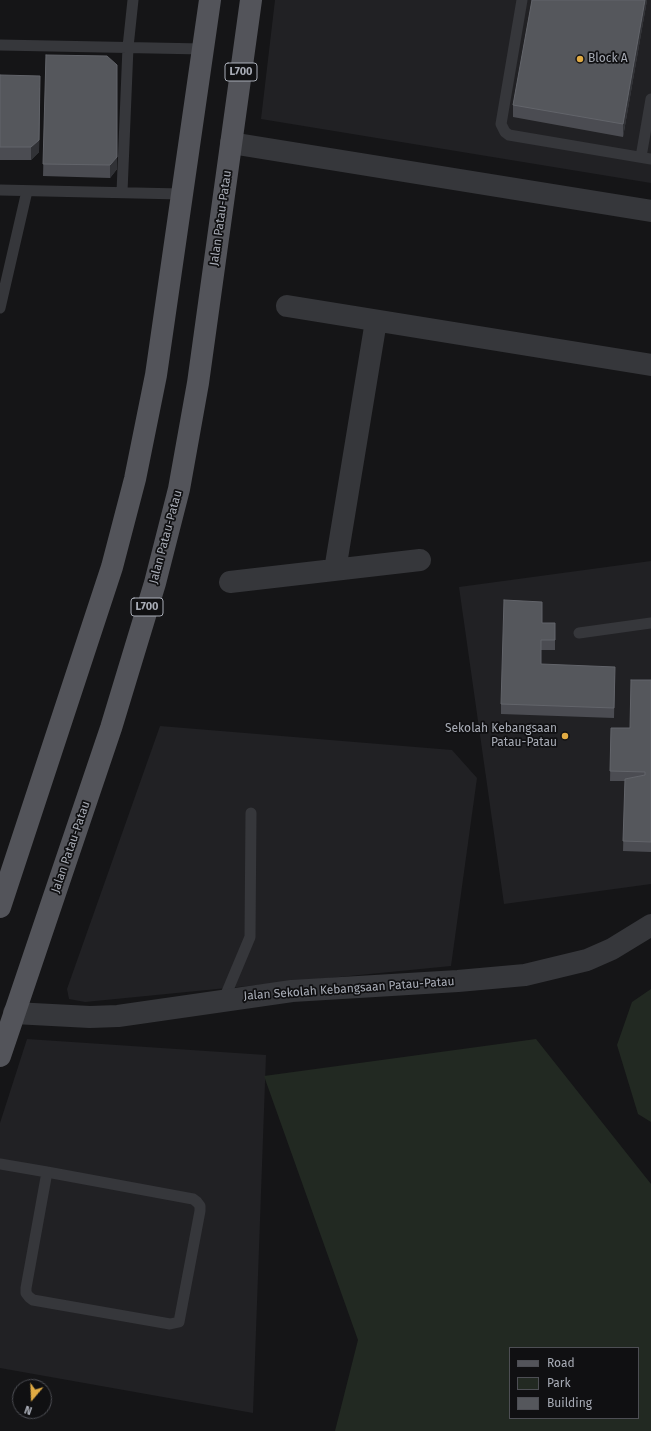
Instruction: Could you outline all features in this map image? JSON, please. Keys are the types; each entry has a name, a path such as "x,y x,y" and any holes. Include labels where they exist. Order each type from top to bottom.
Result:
{"main road":[{"path":"0,906 6,866 112,567 135,479 156,375 210,0"},
{"name":"Jalan Patau-Patau","path":"0,1056 111,728 154,583 179,489 198,383 251,0"}],"street":[{"path":"231,143 651,211"},
{"path":"287,306 651,365"},
{"path":"334,570 376,321"},
{"path":"230,582 420,560"},
{"name":"Jalan Sekolah Kebangsaan Patau-Patau","path":"14,1012 90,1017 118,1016 292,991 458,981 525,975 587,960 612,949 651,925"}],"lane":[{"path":"122,192 128,47 133,0"},
{"path":"522,0 501,124 504,132 509,135 646,158 651,99"},
{"path":"0,45 203,49"},
{"path":"0,190 181,194"},
{"path":"0,308 27,191"},
{"path":"579,633 651,623"},
{"path":"224,1000 250,937 251,813"},
{"path":"0,1164 47,1172 197,1202 200,1206 200,1211 179,1322 170,1324 33,1300 29,1297 26,1293 26,1288 47,1172"}],"shaded area":[{"path":"275,0 651,0 651,183 261,119"},
{"name":"Sekolah Kebangsaan Patau-Patau","path":"651,561 651,884 504,904 459,587"},
{"path":"160,726 452,750 477,778 451,966 85,1002 69,999 67,989"},
{"path":"27,1039 266,1055 253,1413 0,1368 0,1123"}],"green space":[{"path":"651,989 651,1122 638,1114 617,1045 632,1002"},
{"path":"536,1039 651,1184 651,1431 335,1431 358,1340 264,1076"}],"building":[{"name":"Block A","path":"532,0 645,0 623,124 513,105"},
{"path":"46,55 107,56 117,65 117,157 110,165 43,164"},
{"path":"0,75 40,76 39,140 31,147 0,147"},
{"path":"504,600 542,602 542,623 555,623 555,640 541,640 541,664 615,667 614,708 501,704"},
{"path":"631,680 651,680 651,842 623,841 625,779 645,775 645,772 610,771 611,728 630,728"}],"place":[{"name":"Block A","path":"580,59"},
{"name":"Sekolah Kebangsaan Patau-Patau","path":"565,736"}]}
